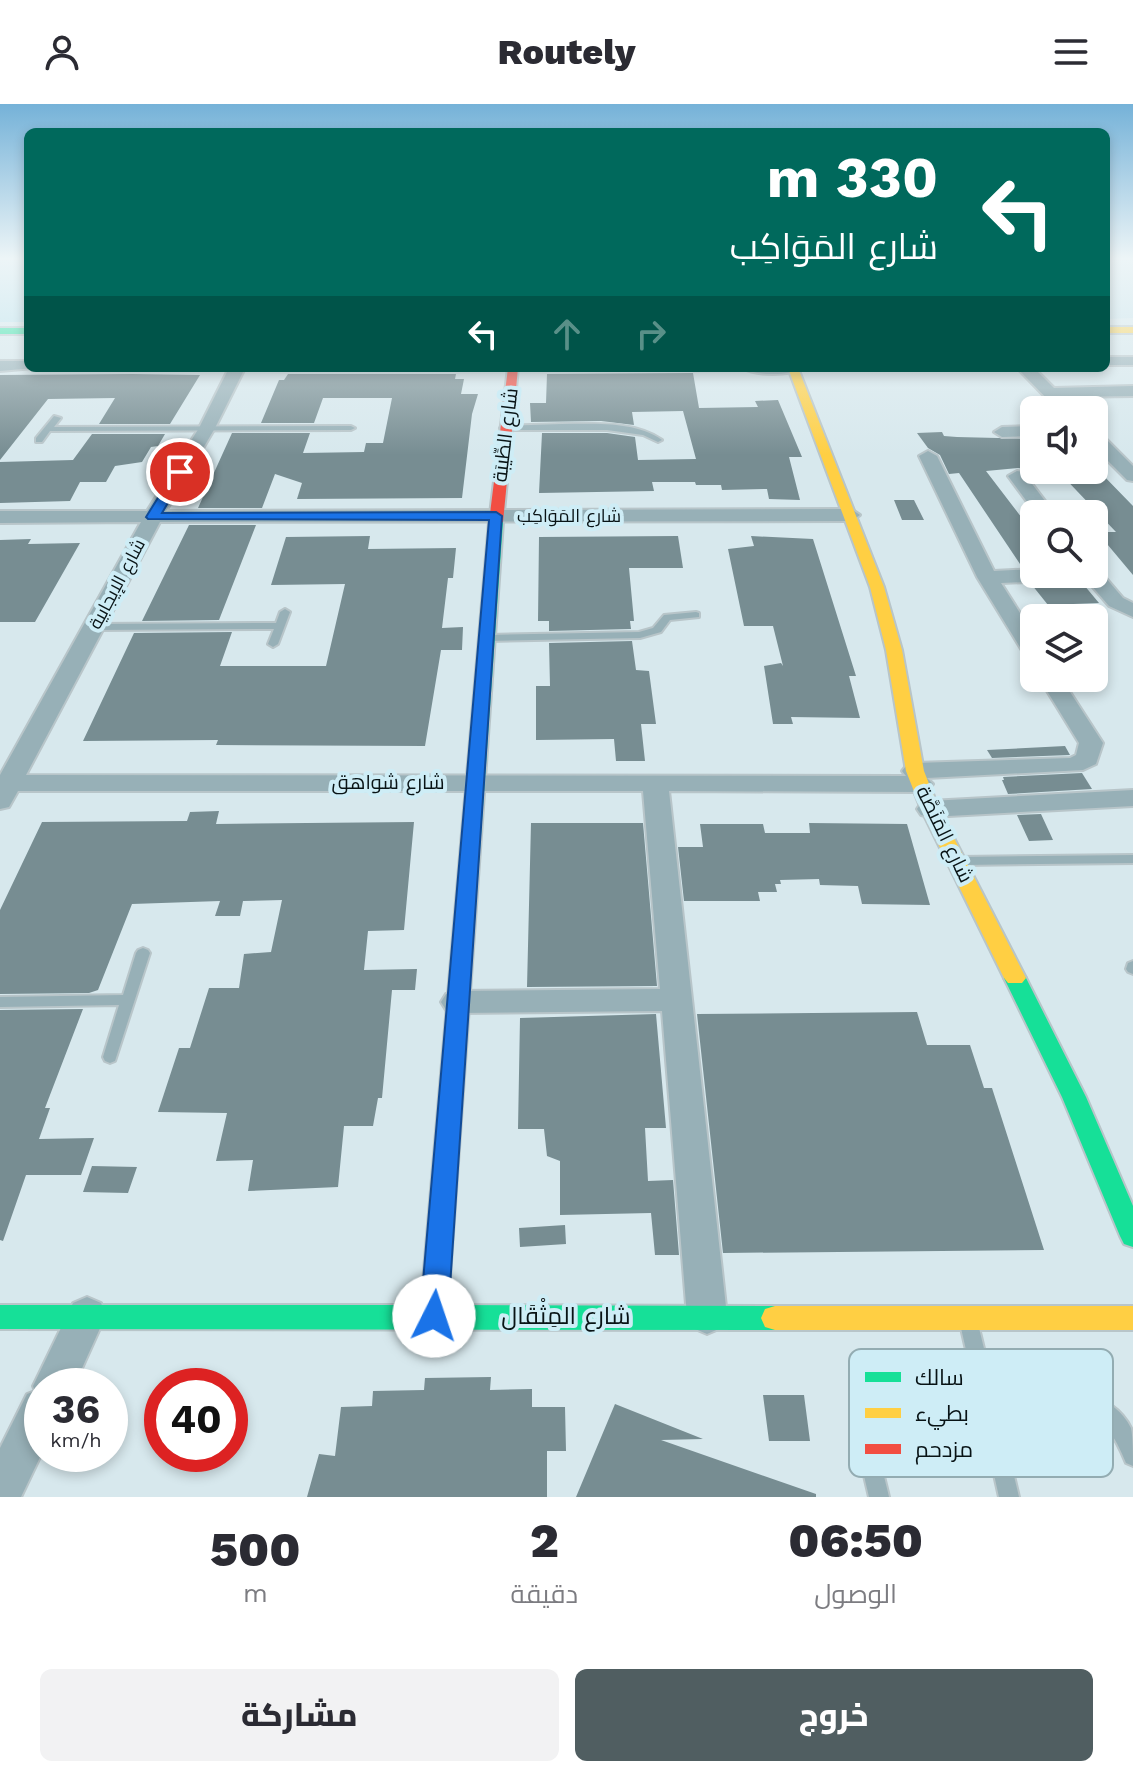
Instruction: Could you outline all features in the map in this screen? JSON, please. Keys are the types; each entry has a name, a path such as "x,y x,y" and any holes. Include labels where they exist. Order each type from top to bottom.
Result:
{"street":[{"path":"1110,330 1133,330"},
{"path":"0,331 24,331"},
{"path":"1110,338 1133,341"},
{"path":"0,341 24,341"},
{"path":"1110,361 1133,361"},
{"path":"0,366 24,366"},
{"name":"شارع الإيجابية","path":"4,789 153,517 207,428 235,372"},
{"name":"شارع الطِّيبَة","path":"434,1316 496,516 512,372"},
{"name":"شارع المَنَصَّة","path":"796,372 877,587 894,650 917,777 930,809 1074,1097 1133,1236"},
{"path":"1029,372 1053,396"},
{"path":"1099,396 1133,391"},
{"path":"1108,400 1133,399"},
{"path":"1002,432 1020,431"},
{"path":"1108,451 1133,476"},
{"path":"928,456 987,577 1020,630"},
{"path":"1017,476 1035,500"},
{"name":"شارع المَوَاكِب","path":"0,517 851,515"},
{"path":"987,577 1020,576"},
{"path":"1104,588 1116,602 1133,611"},
{"name":"شارع شواهق","path":"4,789 477,781 655,783 917,777 1074,765 1087,759 1091,743 1059,692"},
{"path":"655,783 707,1316"},
{"path":"930,809 1133,798"},
{"path":"457,1002 677,1000"},
{"path":"62,1368 87,1315"},
{"name":"شارع المِثْقَال","path":"0,1317 1133,1318"},
{"path":"0,1493 24,1444"}],"lane":[{"path":"347,440 355,417"},
{"path":"39,440 57,418"},
{"path":"49,429 351,428"},
{"path":"504,428 626,428 646,432 658,440"},
{"path":"273,644 285,612"},
{"path":"488,638 640,635 657,630 667,617 696,615"},
{"path":"94,627 280,626"},
{"path":"957,861 1133,860"},
{"path":"110,1057 143,953"},
{"path":"0,1002 128,1000"},
{"path":"968,1317 975,1349"},
{"path":"1113,1420 1119,1425 1133,1456"},
{"path":"875,1477 879,1497"},
{"path":"1005,1477 1009,1497"}],"building":[{"path":"693,373 699,408 758,407 755,401 778,400 802,457 789,457 800,500 769,499 767,489 722,490 721,485 696,485 695,482 652,482 654,491 539,493 542,433 607,433 635,437 638,460 696,459 683,411 632,412 634,425 601,421 531,422 530,403 546,403 547,374"},
{"path":"288,374 456,374 455,379 464,379 461,394 478,394 472,414 462,498 297,499 302,483 275,474 262,508 198,508 232,433 310,433 303,453 364,452 366,443 383,443 392,398 323,398 314,423 261,423 279,380 284,380"},
{"path":"0,375 200,375 170,424 99,424 115,398 48,399 0,460"},
{"path":"917,433 1020,439 1020,468 986,471 1020,515 1020,564 959,473 949,474 940,455 928,448"},
{"path":"92,434 165,434 158,446 151,447 142,462 115,466 106,482 80,482 70,501 0,503 0,462 73,460"},
{"path":"1108,480 1133,506 1133,575 1108,545 1108,532 1116,532 1108,524 1108,500 1086,500 1070,484 1108,484"},
{"path":"894,500 914,500 924,520 902,520"},
{"path":"189,525 256,525 219,620 142,621"},
{"path":"370,536 368,549 456,548 453,578 448,578 442,628 463,627 462,650 441,650 425,746 216,745 218,740 83,741 134,633 232,632 220,666 326,666 345,584 271,585 286,537"},
{"path":"678,536 683,568 629,568 634,621 630,621 631,629 549,631 549,621 538,621 539,537"},
{"path":"751,536 813,539 856,676 849,676 860,718 791,717 793,724 773,724 764,666 781,663 783,666 773,626 744,626 728,549 754,546"},
{"path":"31,539 28,544 80,543 35,622 0,622 0,540"},
{"path":"1034,588 1086,588 1099,603 1074,604 1047,604"},
{"path":"632,641 636,670 649,671 656,724 641,724 645,761 616,761 614,739 536,740 536,686 550,686 549,643"},
{"path":"1065,746 1070,755 992,758 987,750"},
{"path":"1082,773 1092,789 1008,794 1002,780 1003,777"},
{"path":"219,811 216,824 414,822 404,930 368,931 364,970 417,969 415,990 392,990 382,1098 378,1098 373,1126 344,1126 338,1187 248,1191 253,1160 216,1161 227,1113 158,1112 179,1048 190,1048 209,988 239,988 244,954 271,952 282,900 243,901 240,916 215,916 220,901 132,904 98,990 89,993 0,994 0,910 42,822 187,821 190,812"},
{"path":"1041,814 1053,840 1029,841 1017,815"},
{"path":"531,823 643,823 657,986 527,987"},
{"path":"809,823 907,824 930,905 862,904 858,886 820,885 819,879 780,880 781,884 775,884 777,892 758,892 760,901 684,901 678,847 703,847 700,824 763,824 765,833 810,833"},
{"path":"83,1009 45,1108 50,1108 39,1139 94,1138 81,1175 26,1175 3,1241 0,1240 0,1010"},
{"path":"917,1012 927,1045 970,1045 984,1088 992,1088 1044,1250 723,1253 697,1014"},
{"path":"656,1014 666,1128 645,1128 648,1181 673,1180 679,1255 655,1255 651,1213 560,1215 560,1161 547,1156 544,1129 518,1129 520,1018"},
{"path":"92,1166 137,1167 128,1193 83,1192"},
{"path":"565,1225 566,1244 520,1247 519,1228"},
{"path":"491,1377 490,1390 532,1389 532,1407 565,1407 566,1451 547,1451 547,1497 307,1497 319,1454 335,1456 341,1407 372,1406 373,1391 424,1390 425,1378"},
{"path":"763,1395 804,1395 810,1441 769,1441"},
{"path":"615,1404 703,1439 661,1440 816,1494 816,1497 576,1497"}],"traffic: fast":[{"path":"0,331 24,331"},
{"path":"434,1316 496,522"},
{"path":"1015,978 1074,1097 1133,1236"},
{"path":"0,1317 775,1318"}],"traffic: slow":[{"path":"1110,330 1133,330"},
{"path":"795,372 877,587 894,650 915,771 930,809 1015,978"},
{"path":"775,1318 1133,1318"}],"traffic: jam":[{"path":"496,522 513,372"}],"route":[{"path":"180,472 153,517 496,516 434,1316"}]}
